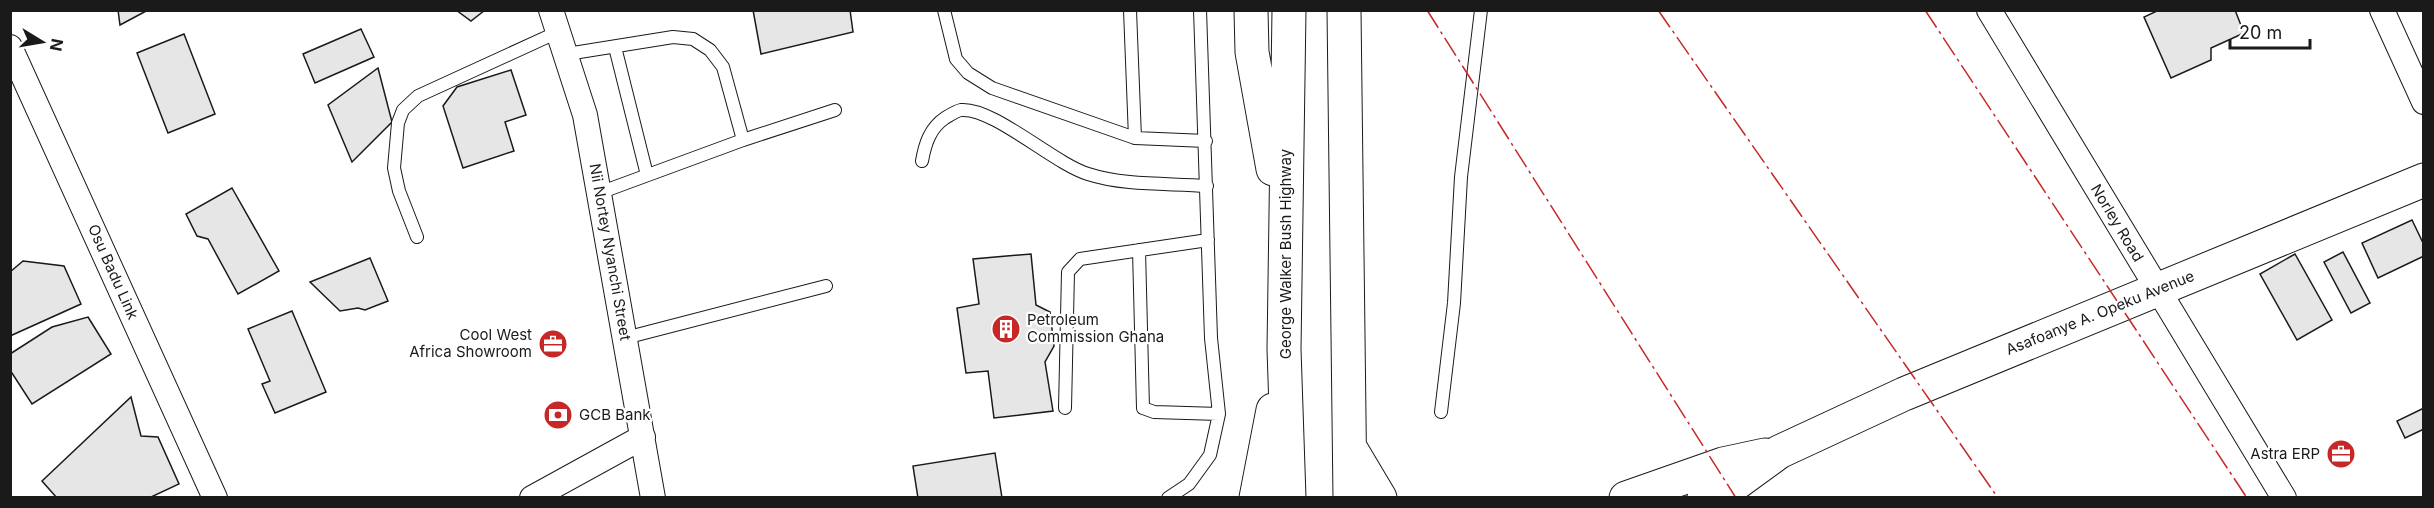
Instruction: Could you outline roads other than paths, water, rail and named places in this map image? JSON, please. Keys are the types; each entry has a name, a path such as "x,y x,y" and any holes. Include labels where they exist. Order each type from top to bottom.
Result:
{"main road":[{"path":"1251,10 1252,52 1258,96 1285,229"},
{"name":"George Walker Bush Highway","path":"1289,10 1284,349 1289,498"},
{"path":"1344,10 1350,498"},
{"name":"Asafoanye A. Opeku Avenue","path":"1704,498 1731,486 1779,452 1904,394 2157,289 2421,188"},
{"path":"1256,498 1284,349"},
{"path":"1351,450 1380,498"},
{"name":"Asafoanye A. Opeku Avenue","path":"1626,498 1723,464 1779,452"}],"street":[{"name":"Norley Road","path":"1989,10 2284,498"},
{"path":"2382,10 2424,102"},
{"name":"Nii Nortey Nyanchi Street","path":"556,21 585,116 653,498"},
{"name":"Osu Badu Link","path":"10,47 17,78 215,498"},
{"path":"532,498 643,437"}],"lane":[{"path":"944,10 956,59 968,73 992,88 1135,138 1206,141"},
{"path":"1130,10 1135,138"},
{"path":"1168,498 1189,484 1210,455 1220,414 1210,338 1206,141 1200,10"},
{"path":"1441,412 1454,303 1461,177 1481,10"},
{"path":"417,237 399,190 394,168 398,123 403,110 418,96 556,21"},
{"path":"567,54 674,37 693,39 710,50 723,67 743,140"},
{"path":"615,47 647,175"},
{"path":"599,193 743,140 835,110"},
{"path":"922,161 928,138 937,123 960,110 973,111 992,119 1066,166 1088,174 1108,179 1207,186"},
{"path":"1065,408 1068,272 1080,259 1208,240"},
{"path":"1139,250 1143,408 1154,412 1220,414"},
{"path":"625,338 826,286"}],"place":[{"name":"Petroleum Commission Ghana","path":"1006,329"},
{"name":"Cool West Africa Showroom","path":"553,344"},
{"name":"GCB Bank","path":"558,415"},
{"name":"Astra ERP","path":"2341,454"}]}
